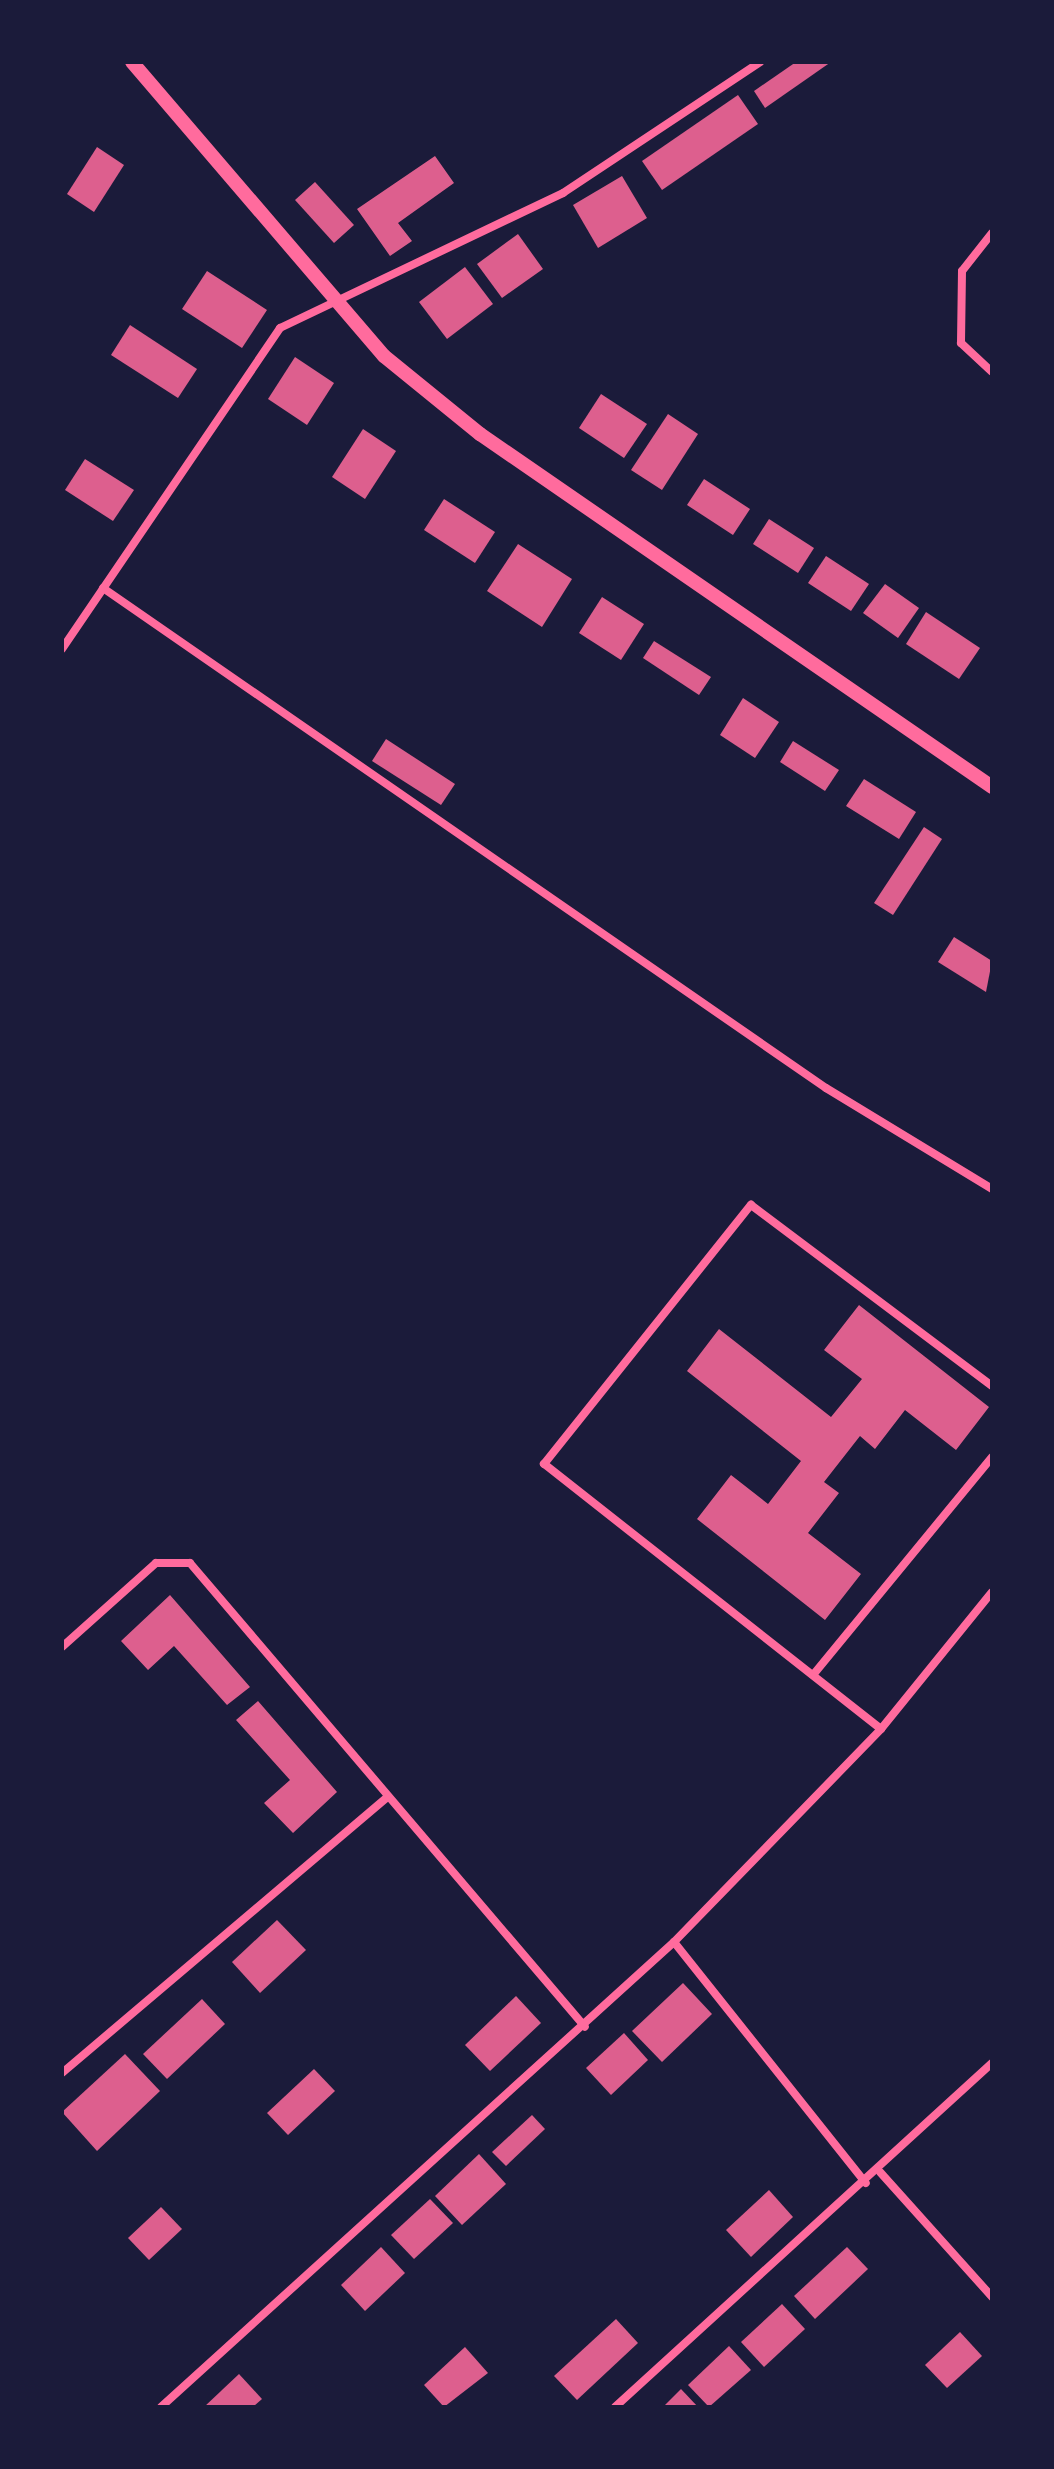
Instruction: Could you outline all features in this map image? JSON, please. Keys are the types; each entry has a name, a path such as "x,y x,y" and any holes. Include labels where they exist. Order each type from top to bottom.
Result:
{"main road":[{"path":"132,62 331,298 384,356 480,434 992,787"}],"street":[{"path":"62,649 280,328 331,298 563,193 760,62"},
{"path":"992,233 962,271 961,343 992,372"},
{"path":"103,588 826,1088 992,1189"},
{"path":"881,1729 544,1464 751,1205 992,1386"},
{"path":"813,1675 992,1457"},
{"path":"62,1647 156,1563 190,1563 386,1798 585,2027"},
{"path":"161,2407 585,2027 674,1942 881,1729 992,1592"},
{"path":"62,2073 386,1798"},
{"path":"674,1942 866,2183"},
{"path":"615,2407 880,2172 992,2063"},
{"path":"880,2172 992,2297"}],"building":[{"path":"796,62 831,62 765,108 754,91"},
{"path":"738,95 758,124 662,190 642,161"},
{"path":"97,147 124,165 94,212 67,194"},
{"path":"435,156 454,183 398,223 412,241 390,256 357,209"},
{"path":"622,176 647,218 598,248 573,205"},
{"path":"315,182 354,225 334,243 295,200"},
{"path":"518,234 543,269 502,298 477,264"},
{"path":"465,267 493,304 447,339 419,302"},
{"path":"207,271 267,310 242,348 182,309"},
{"path":"130,325 197,369 178,398 111,355"},
{"path":"295,357 334,383 307,425 268,399"},
{"path":"601,394 647,424 624,458 579,428"},
{"path":"668,414 698,434 662,490 631,470"},
{"path":"363,429 396,451 365,499 332,477"},
{"path":"85,459 134,490 113,521 65,490"},
{"path":"704,479 750,509 733,535 687,505"},
{"path":"444,499 495,532 475,563 424,530"},
{"path":"769,519 814,548 798,573 753,544"},
{"path":"518,544 572,579 542,627 487,591"},
{"path":"826,556 869,584 851,611 808,583"},
{"path":"885,584 919,608 898,638 863,613"},
{"path":"602,597 644,624 621,660 579,633"},
{"path":"926,612 980,648 959,679 906,644"},
{"path":"654,641 711,677 699,695 643,658"},
{"path":"743,698 779,722 755,758 720,735"},
{"path":"386,739 455,784 441,805 372,761"},
{"path":"793,741 839,770 825,791 780,762"},
{"path":"864,779 916,812 899,839 846,806"},
{"path":"924,827 942,839 893,915 874,903"},
{"path":"954,937 992,961 986,992 938,962"},
{"path":"859,1305 989,1407 956,1450 905,1410 875,1449 860,1436 824,1482 839,1493 808,1533 861,1574 825,1620 697,1519 731,1475 768,1504 801,1461 687,1371 719,1329 831,1417 862,1379 824,1350"},
{"path":"170,1595 250,1687 227,1705 174,1646 148,1670 121,1641"},
{"path":"258,1701 337,1792 293,1833 264,1803 290,1780 236,1720"},
{"path":"277,1920 306,1950 260,1993 232,1962"},
{"path":"683,1983 712,2014 662,2062 632,2031"},
{"path":"516,1996 541,2023 490,2071 465,2045"},
{"path":"202,1999 225,2024 167,2079 143,2054"},
{"path":"624,2033 648,2060 611,2095 586,2068"},
{"path":"125,2054 160,2091 97,2151 62,2112"},
{"path":"314,2069 335,2091 288,2135 267,2113"},
{"path":"532,2115 545,2129 506,2166 492,2152"},
{"path":"479,2154 506,2184 462,2225 435,2196"},
{"path":"769,2190 793,2217 751,2257 726,2230"},
{"path":"430,2199 453,2223 414,2259 391,2235"},
{"path":"161,2207 182,2229 149,2260 128,2238"},
{"path":"381,2247 405,2273 365,2311 341,2285"},
{"path":"847,2247 868,2269 815,2319 794,2296"},
{"path":"782,2304 805,2329 764,2367 741,2342"},
{"path":"616,2319 638,2343 577,2400 554,2376"},
{"path":"960,2332 982,2356 947,2388 925,2365"},
{"path":"729,2346 751,2370 709,2407 688,2385"},
{"path":"465,2347 488,2373 444,2407 424,2385"},
{"path":"239,2374 262,2399 253,2407 204,2407"},
{"path":"681,2389 698,2407 663,2407"}]}
